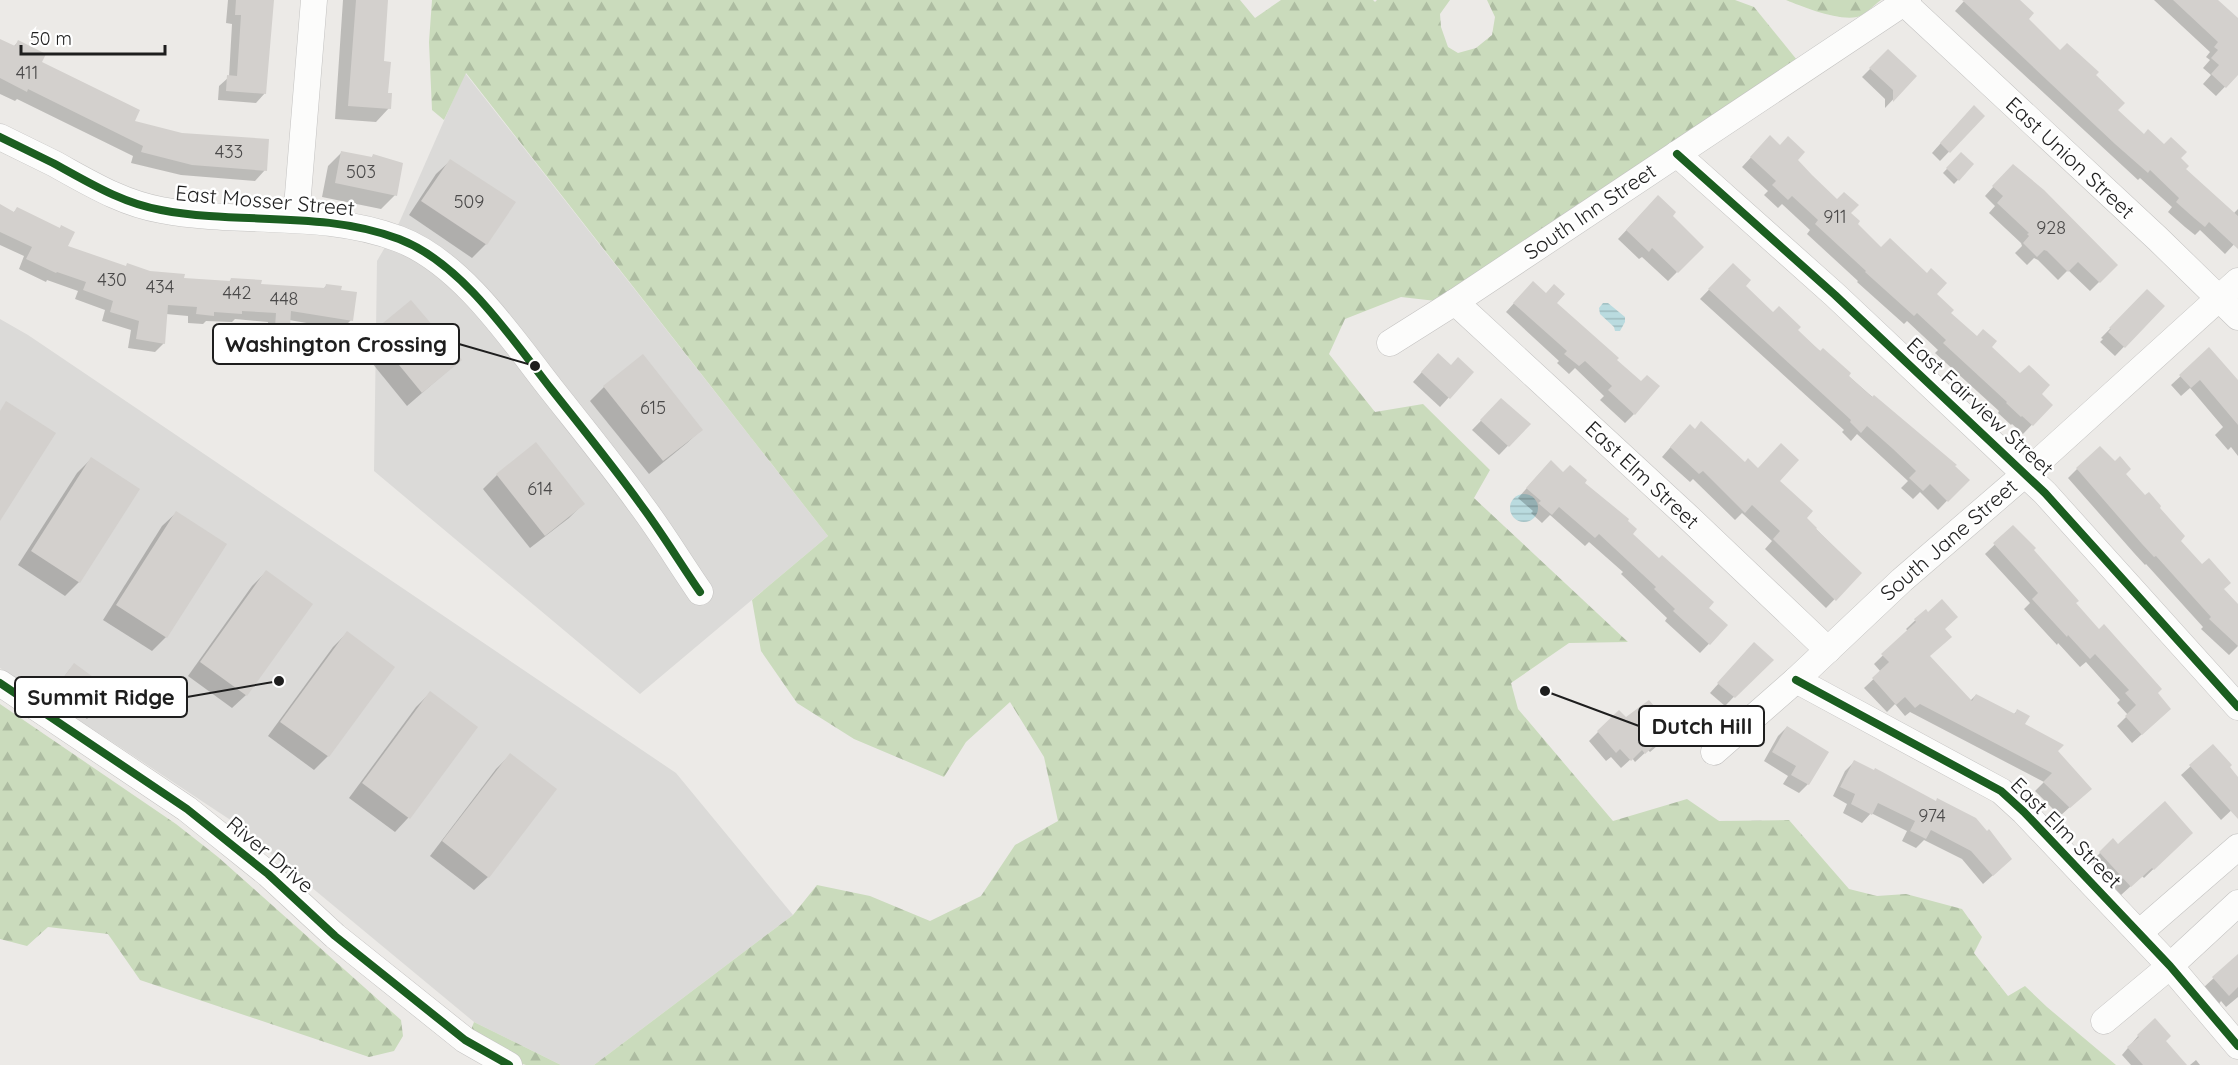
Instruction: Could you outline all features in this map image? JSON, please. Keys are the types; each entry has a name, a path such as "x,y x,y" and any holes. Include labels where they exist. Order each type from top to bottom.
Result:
{"street":[{"path":"296,219 314,0"},
{"name":"South Inn Street","path":"1389,343 1455,302 1905,1"},
{"name":"East Union Street","path":"1905,1 2229,289 2238,317"},
{"name":"East Mosser Street","path":"0,137 107,193 140,204 184,213 296,219 364,227 401,240 452,272 477,296 642,505 699,592"},
{"name":"East Fairview Street","path":"1677,154 1834,295 2045,493 2238,707"},
{"name":"South Jane Street","path":"1714,752 1796,680 1902,580 2025,474 2229,289"},
{"name":"East Elm Street","path":"1455,302 1828,650"},
{"name":"East Elm Street","path":"1796,680 2001,791 2025,812 2170,966 2238,1046"},
{"name":"River Drive","path":"0,683 187,809 268,874 335,936 465,1040 508,1065"},
{"path":"2139,933 2238,847"},
{"path":"2104,1021 2170,966 2238,903"}],"shaded area":[{"path":"465,73 828,536 640,694 374,471 377,261 399,223"},
{"path":"0,319 28,335 676,773 793,915 594,1065 561,1065 474,1022 229,819 0,668"}],"green space":[{"path":"432,0 1240,0 1255,18 1281,0 1373,0 1375,2 1377,0 1450,0 1440,14 1441,27 1448,47 1458,53 1476,48 1492,35 1495,17 1487,0 1735,0 1754,7 1797,60 1436,301 1401,297 1345,319 1329,354 1375,412 1423,404 1490,470 1474,498 1628,642 1569,643 1511,683 1518,709 1613,821 1687,799 1719,821 1789,820 1849,889 1877,896 1906,894 1962,909 1982,937 1974,953 2008,996 2025,986 2116,1065 594,1065 793,915 817,885 870,896 930,921 981,896 1015,845 1058,821 1044,757 1010,702 966,742 944,777 854,739 797,703 761,651 752,600 828,536 466,73 444,120 432,110 429,42"},
{"path":"1786,0 1881,0 1863,14 1849,18 1821,13"},
{"path":"0,704 176,824 218,857 401,1020 403,1036 394,1051 369,1057 140,980 108,934 48,927 27,946 0,939"},
{"path":"474,1022 561,1065 520,1063 471,1030"}],"water":[{"path":"1603,303 1608,303 1625,317 1620,331 1615,331 1614,327 1600,314 1599,308"},
{"path":"1524,494 1534,498 1538,508 1534,518 1524,522 1514,518 1510,508 1514,498"}],"building":[{"path":"236,0 274,0 266,94 226,91 227,75 237,76 241,15 235,15"},
{"path":"356,0 388,0 384,61 391,62 388,93 392,93 391,109 348,106"},
{"path":"1962,0 2020,0 2034,13 2029,19 2060,50 2067,43 2099,72 2096,75 2125,103 2118,110 2144,134 2148,129 2164,144 2171,137 2187,152 2181,158 2189,166 2186,169 2238,216 2238,249 2209,222 2205,227 2176,202 2179,198 2150,170 2148,173 2115,144"},
{"path":"2173,0 2218,0 2238,18 2238,75 2226,88 2211,74 2219,65 2211,58 2218,50 2214,47 2218,42"},
{"path":"0,39 15,46 18,40 46,54 42,62 140,110 135,121 182,133 269,139 267,171 192,165 141,152 143,146 28,89 27,92 0,78"},
{"path":"1888,49 1917,76 1893,102 1893,90 1869,68"},
{"path":"1974,105 1985,116 1950,153 1940,143"},
{"path":"1770,135 1780,145 1788,136 1805,152 1798,160 1812,175 1837,199 1844,192 1859,205 1851,213 1860,221 1858,224 1881,247 1890,238 1927,273 1931,268 1947,283 1937,294 1954,310 1951,313 1977,336 1983,329 1997,341 1992,347 2020,373 2029,365 2050,385 2042,394 2053,405 2033,426 1943,343 1946,340 1917,313 1914,316 1865,272 1815,224 1818,220 1792,196 1788,200 1772,185 1776,181 1750,157"},
{"path":"341,151 372,157 373,154 403,163 397,196 335,183"},
{"path":"1961,152 1974,164 1959,181 1946,168"},
{"path":"450,159 516,202 487,245 421,201"},
{"path":"2013,164 2044,190 2118,265 2100,283 2078,262 2068,272 2047,251 2044,250 2037,257 2023,243 2029,233 1997,203 2003,196 1992,186"},
{"path":"1658,195 1676,212 1673,216 1704,247 1678,273 1652,248 1649,252 1626,230"},
{"path":"0,204 14,212 17,207 60,228 61,225 75,232 68,246 126,266 127,263 150,271 185,274 184,278 230,281 231,278 262,280 261,284 325,288 326,284 342,286 341,290 357,292 353,321 291,311 290,328 275,327 276,313 214,312 214,316 196,314 197,307 168,305 165,344 136,339 139,321 110,312 113,301 83,290 86,282 56,273 26,259 32,247 0,232"},
{"path":"1733,263 1751,280 1746,286 1773,312 1779,306 1801,327 1798,330 1820,351 1823,348 1851,373 1849,376 1872,397 1874,395 1957,465 1955,466 1970,480 1948,502 1930,484 1923,491 1909,478 1916,471 1893,449 1867,426 1861,433 1850,422 1851,420 1708,289"},
{"path":"1533,281 1546,293 1554,284 1565,294 1557,303 1619,358 1617,360 1641,381 1647,375 1660,386 1635,415 1608,390 1612,386 1585,361 1579,366 1564,354 1567,351 1513,303"},
{"path":"2147,289 2165,306 2125,348 2108,332 2111,329 2109,328"},
{"path":"411,300 462,360 422,393 372,332"},
{"path":"2209,347 2238,380 2238,425 2200,380 2191,388 2179,375"},
{"path":"1438,353 1451,365 1458,357 1474,372 1450,399 1421,372"},
{"path":"643,354 703,430 663,461 603,386"},
{"path":"1501,398 1531,424 1509,447 1480,420"},
{"path":"6,401 56,433 0,521 0,411"},
{"path":"1701,421 1745,462 1748,458 1758,468 1781,443 1799,460 1780,481 1813,511 1807,518 1816,529 1862,573 1836,601 1773,539 1780,531 1752,505 1745,513 1703,471 1699,474 1670,447 1690,424 1695,429"},
{"path":"536,442 585,504 545,536 496,474"},
{"path":"2100,446 2115,461 2120,456 2131,469 2126,474 2145,495 2149,492 2161,506 2160,508 2185,536 2181,541 2202,564 2209,558 2231,583 2224,589 2238,604 2238,646 2209,619 2211,617 2156,556 2154,557 2142,544 2076,468"},
{"path":"91,457 140,489 80,583 31,551"},
{"path":"1551,460 1563,472 1570,465 1587,480 1585,483 1629,519 1628,521 1637,529 1633,534 1659,558 1662,555 1714,602 1709,608 1728,625 1710,645 1673,611 1675,609 1654,589 1656,587 1599,534 1595,538 1559,507 1552,515 1538,503 1541,501 1526,488"},
{"path":"176,511 227,544 167,638 116,605"},
{"path":"2013,525 2036,548 2034,550 2079,601 2076,603 2099,629 2104,624 2162,689 2158,693 2171,709 2142,735 2125,716 2136,705 2125,693 2129,690 2095,654 2090,659 2068,635 2067,637 2032,599 2038,593 1993,543"},
{"path":"266,570 313,604 247,696 200,662"},
{"path":"1942,599 1958,617 1945,629 1952,637 1930,656 1972,701 1976,694 2015,714 2017,709 2030,716 2025,724 2064,745 2058,751 2092,789 2070,808 2043,782 2052,773 1920,704 1915,708 1905,697 1896,705 1872,678 1889,662 1881,654 1916,622 1914,619 1926,609 1928,612"},
{"path":"347,631 395,667 329,757 280,722"},
{"path":"1754,642 1774,660 1735,698 1717,683"},
{"path":"74,663 111,690 92,716 55,689"},
{"path":"430,691 478,727 410,819 362,783"},
{"path":"1649,700 1675,731 1660,745 1658,742 1645,754 1642,750 1631,761 1620,749 1616,753 1597,731 1619,710 1626,717"},
{"path":"1787,726 1829,752 1809,785 1791,775 1796,766 1772,752"},
{"path":"2213,744 2232,765 2230,767 2238,777 2238,819 2189,765"},
{"path":"510,753 557,789 489,878 442,841"},
{"path":"1854,760 1874,770 1875,768 1936,801 1937,798 1976,818 1987,831 1989,829 2012,859 1993,876 1971,851 1931,830 1926,839 1910,831 1915,821 1878,803 1872,815 1851,804 1855,794 1840,787"},
{"path":"2165,801 2193,833 2154,870 2152,868 2131,887 2099,852 2113,838 2118,844"},
{"path":"2238,954 2238,987 2229,996 2212,977"},
{"path":"2155,1018 2171,1036 2166,1041 2187,1065 2143,1065 2127,1047"}],"cycle path":[{"path":"0,137 105,191 146,207 220,217 341,224 399,239 422,250 465,284 503,326 630,490 700,592"},
{"path":"1677,154 1835,295 2045,493 2238,707"},
{"path":"1796,680 2001,791 2024,812 2170,966 2238,1046"},
{"path":"0,683 187,809 268,874 335,936 465,1040 509,1065"}],"place":[{"name":"Washington Crossing","path":"535,366"},
{"name":"Summit Ridge","path":"279,681"},
{"name":"Dutch Hill","path":"1545,691"}]}
